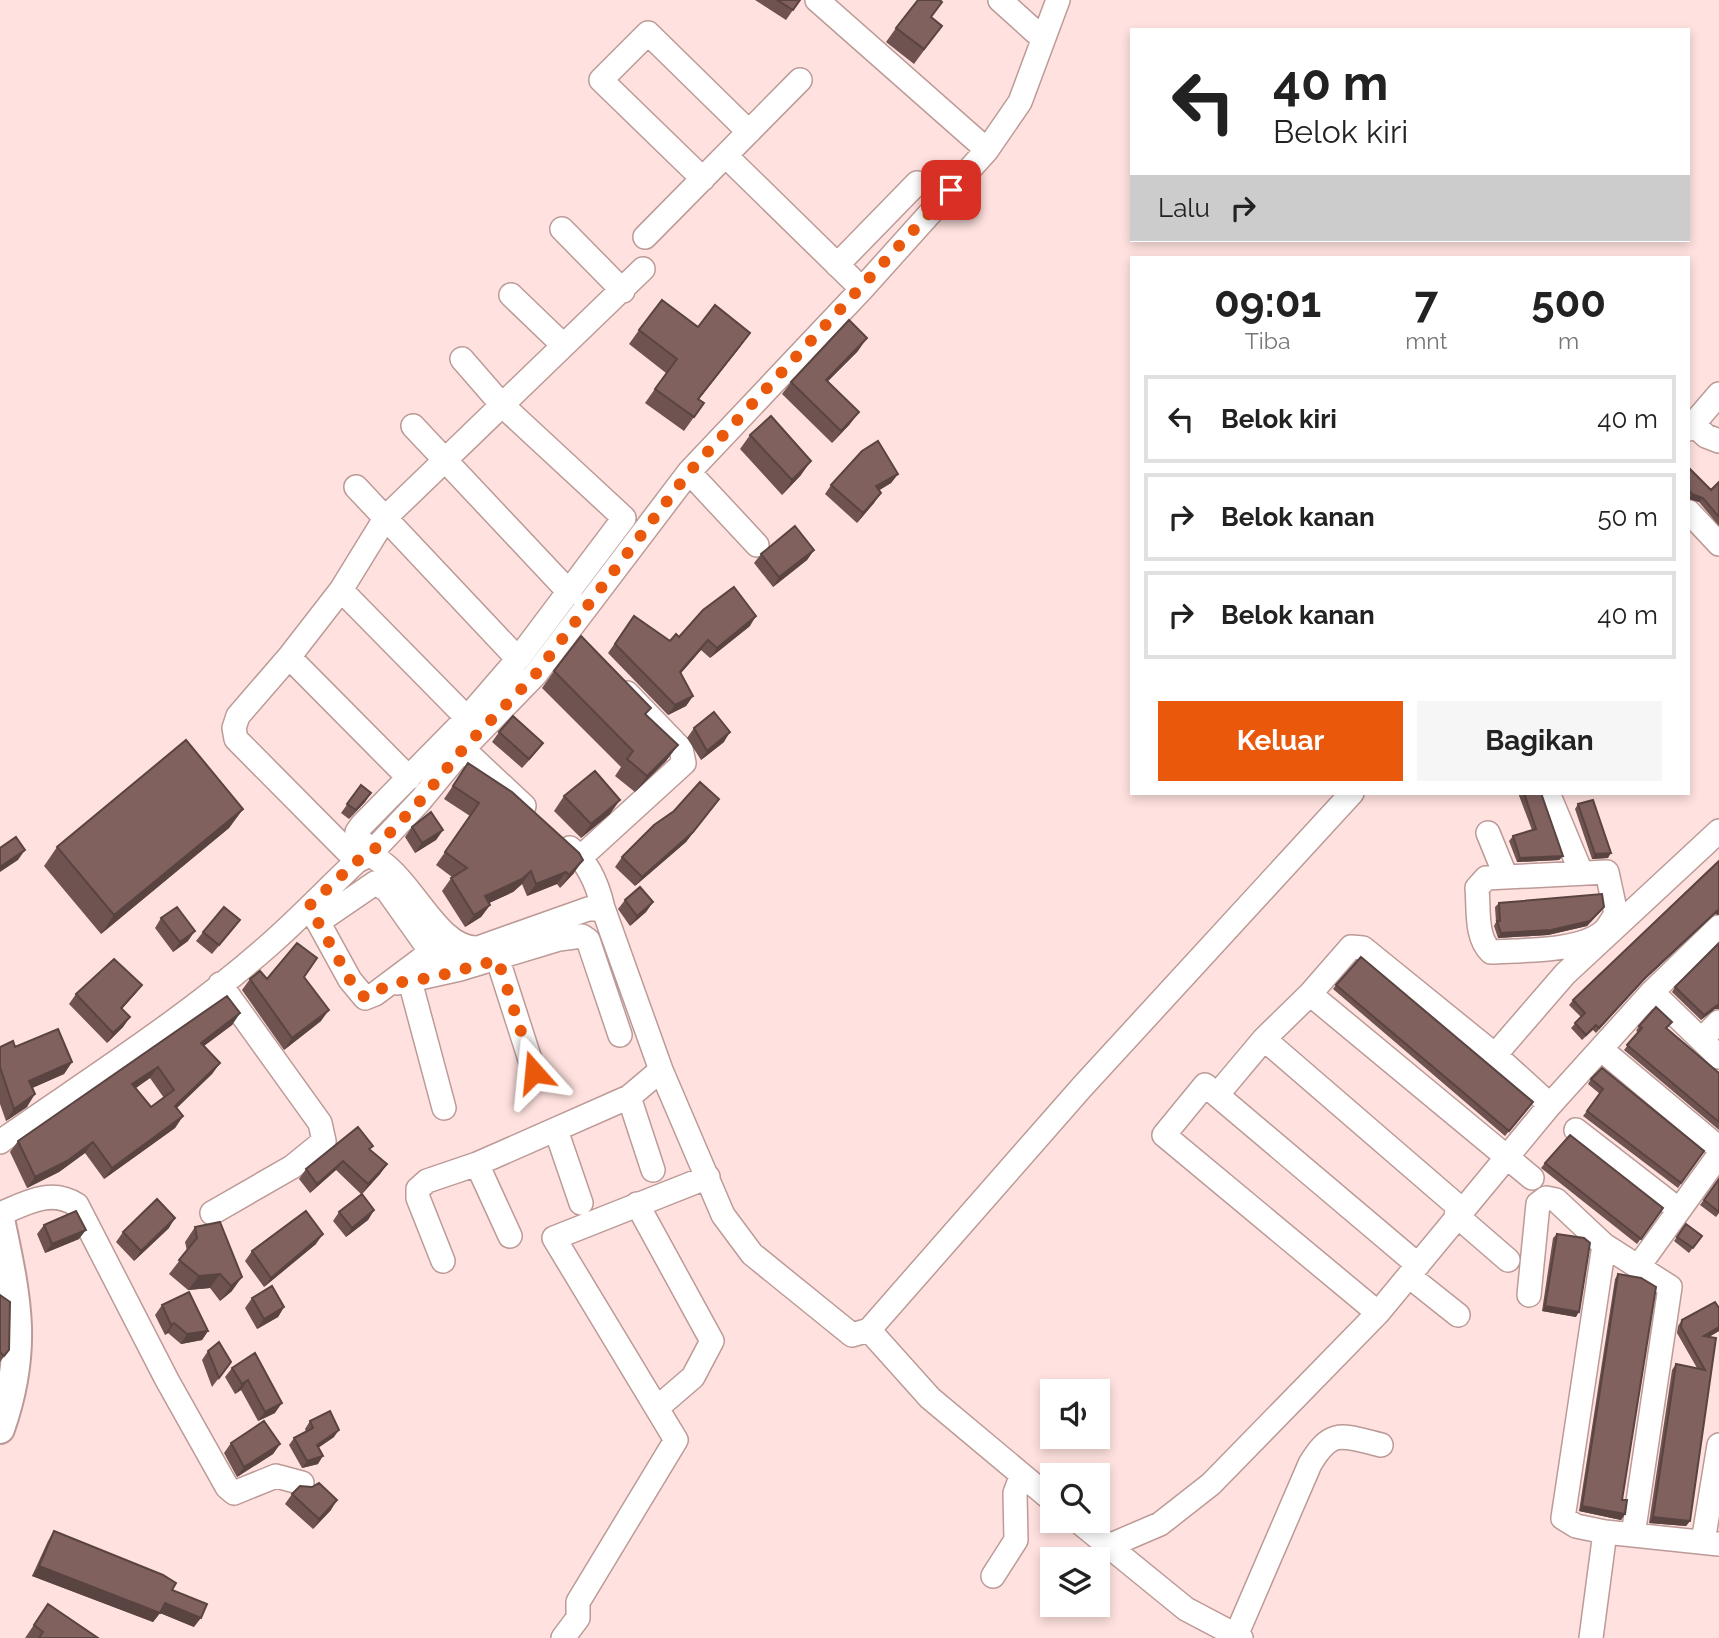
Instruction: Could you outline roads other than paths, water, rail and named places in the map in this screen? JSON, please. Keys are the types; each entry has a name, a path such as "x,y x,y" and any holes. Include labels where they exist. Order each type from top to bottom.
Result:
{"main road":[{"path":"0,1217 19,1319 15,1375 0,1429"}],"street":[{"path":"817,0 987,150"},
{"path":"1000,0 1042,38"},
{"path":"314,914 363,858 420,801 463,749 535,675 689,472 862,289 987,150 1020,102 1058,0"},
{"path":"703,179 601,80 648,33 749,132"},
{"path":"645,237 800,80"},
{"path":"726,156 862,289"},
{"path":"837,265 917,183"},
{"path":"562,229 623,291"},
{"path":"603,908 588,909 478,948 466,948 451,940 398,873 381,860 363,858 241,745 234,733 238,716 289,657 341,590 386,517 643,269"},
{"path":"511,295 563,345"},
{"path":"363,858 357,832 467,718 518,659 624,518 502,405 462,359"},
{"path":"1719,394 1691,426 1719,441"},
{"path":"413,426 570,593"},
{"path":"689,472 757,545"},
{"path":"356,487 518,659"},
{"path":"1690,513 1719,544"},
{"path":"341,590 467,718"},
{"path":"569,633 587,652"},
{"path":"289,657 409,778"},
{"path":"581,857 684,763 681,749 614,680"},
{"path":"463,749 538,818"},
{"path":"861,1333 1350,795"},
{"path":"1549,795 1581,872"},
{"path":"1619,917 1607,872 1506,877 1482,880 1477,888 1478,921 1485,947 1490,952 1546,949 1591,940 1604,931 1719,831"},
{"path":"1488,833 1506,877"},
{"path":"556,836 581,857 600,893 661,1070 723,1215 736,1237 775,1275 830,1320 861,1333 930,1398 1040,1491"},
{"path":"0,1142 135,1050 314,914 375,883 387,890 431,952 460,969"},
{"path":"314,914 362,997 370,997 400,983 498,960 559,939 582,936 588,940 620,1035"},
{"path":"1495,1055 1619,917"},
{"path":"1111,1545 1160,1524 1201,1494 1378,1313 1458,1212 1550,1105 1652,992 1719,927"},
{"path":"1217,1095 1351,947 1358,946 1495,1055 1550,1105"},
{"path":"400,983 431,952"},
{"path":"498,960 534,1072"},
{"path":"400,983 444,1108"},
{"path":"212,1213 292,1167 324,1141 320,1123 220,984"},
{"path":"1652,992 1719,1057"},
{"path":"1310,994 1532,1178"},
{"path":"1702,1039 1719,1023"},
{"path":"1264,1040 1458,1212 1508,1260"},
{"path":"1602,1050 1719,1148"},
{"path":"443,1261 418,1198 418,1189 427,1181 477,1164 629,1097 661,1070"},
{"path":"1378,1313 1164,1135 1205,1085 1414,1270 1458,1315"},
{"path":"629,1097 653,1170"},
{"path":"556,1130 581,1203"},
{"path":"1576,1130 1679,1210"},
{"path":"1638,1267 1719,1155"},
{"path":"477,1164 510,1236"},
{"path":"563,1638 578,1618 578,1602 676,1440 554,1238 708,1177"},
{"path":"0,1217 41,1197 66,1198 77,1205 167,1380 227,1488 234,1493 276,1476 302,1483"},
{"path":"1530,1295 1538,1204 1546,1198 1556,1200 1604,1245 1670,1287 1633,1535"},
{"path":"638,1203 712,1341 693,1377 657,1408"},
{"path":"1604,1245 1563,1518 1576,1526 1605,1532 1711,1543 1719,1446"},
{"path":"1095,1533 1186,1609 1238,1637 1302,1481 1319,1448 1328,1438 1339,1436 1381,1445"},
{"path":"993,1576 1016,1540 1015,1493 1021,1477"},
{"path":"1591,1638 1605,1532"}]}
